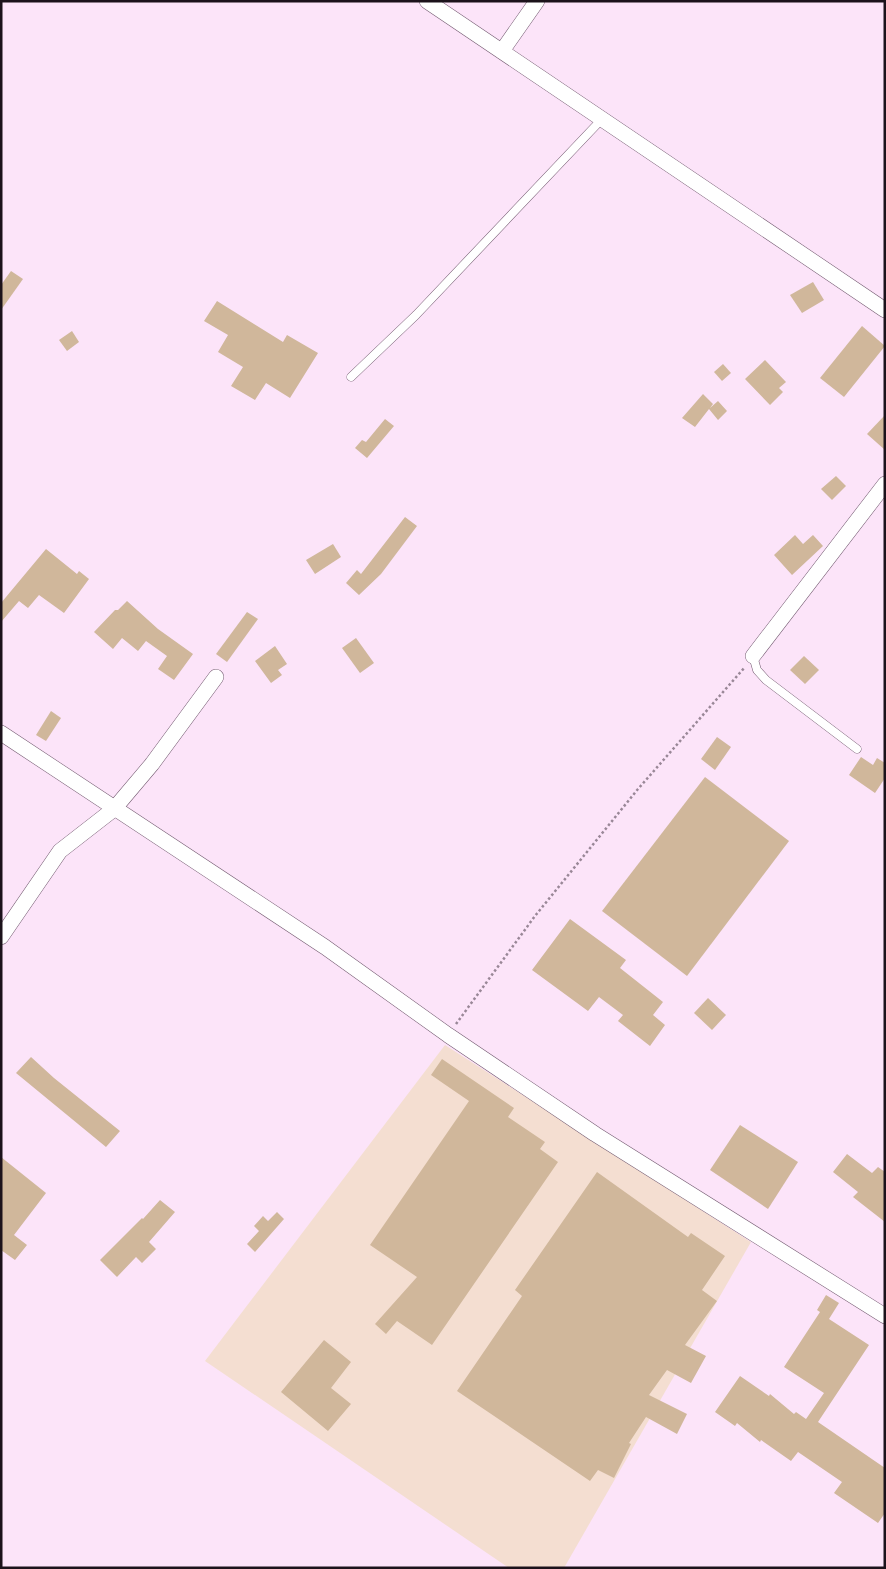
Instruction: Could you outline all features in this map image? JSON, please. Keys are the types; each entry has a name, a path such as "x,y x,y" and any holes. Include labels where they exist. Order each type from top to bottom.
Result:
{"street":[{"path":"428,1 885,310"},
{"path":"502,51 537,1"},
{"path":"753,656 885,484"},
{"path":"1,937 60,851 114,809 152,764 216,677"},
{"path":"1,733 325,947 448,1035 595,1134 885,1316"}],"lane":[{"path":"351,377 416,315 602,119"},
{"path":"753,656 757,670 766,680 857,749"}],"path":[{"path":"448,1035 535,916 638,789 753,656"}],"shaded area":[{"path":"445,1045 751,1242 564,1568 509,1568 205,1361"}],"building":[{"path":"11,271 23,279 1,310 1,285"},
{"path":"813,282 824,300 802,313 790,295"},
{"path":"217,301 283,342 287,335 318,353 290,398 266,383 255,400 231,386 243,367 218,352 228,335 204,321"},
{"path":"862,326 885,346 844,397 820,378"},
{"path":"72,331 79,342 67,351 59,340"},
{"path":"765,360 786,382 779,388 783,392 770,405 745,379"},
{"path":"723,364 731,373 722,381 714,372"},
{"path":"703,394 713,404 710,408 718,401 727,411 718,420 709,409 695,427 682,418"},
{"path":"885,415 885,450 867,434"},
{"path":"385,419 394,426 367,458 355,448 362,440 366,442"},
{"path":"836,476 846,486 832,500 821,489"},
{"path":"405,517 417,526 381,574 359,595 346,583 357,570 361,574"},
{"path":"795,535 803,544 813,535 823,546 792,575 774,555"},
{"path":"333,544 341,557 315,574 306,560"},
{"path":"46,549 77,574 79,571 89,579 64,613 39,595 28,608 19,601 1,622 1,603"},
{"path":"127,601 158,629 193,654 174,680 158,669 167,656 146,641 138,651 122,638 113,649 94,632 115,610 118,610"},
{"path":"247,612 258,619 227,662 216,654"},
{"path":"356,638 374,663 360,673 342,648"},
{"path":"275,646 287,664 278,670 282,675 271,683 255,661"},
{"path":"804,656 819,670 805,684 790,670"},
{"path":"51,711 61,718 46,741 36,735"},
{"path":"717,737 731,747 715,770 701,759"},
{"path":"861,757 873,765 877,758 885,763 885,778 875,793 849,775"},
{"path":"705,777 789,841 687,976 602,911"},
{"path":"570,919 626,960 620,968 663,1002 653,1015 665,1025 650,1046 618,1021 623,1015 599,997 588,1011 532,970"},
{"path":"708,998 726,1015 712,1030 694,1013"},
{"path":"31,1057 120,1131 106,1147 16,1073"},
{"path":"442,1059 514,1108 508,1117 545,1142 540,1149 558,1162 432,1345 397,1321 386,1334 375,1324 417,1277 370,1245 469,1101 431,1075"},
{"path":"740,1125 798,1162 768,1209 710,1170"},
{"path":"847,1154 872,1173 878,1167 885,1172 885,1222 853,1197 858,1192 833,1172"},
{"path":"1,1157 46,1193 14,1235 27,1245 15,1260 1,1250"},
{"path":"597,1172 688,1237 691,1233 725,1256 702,1290 717,1301 685,1345 706,1356 691,1383 667,1370 649,1395 687,1414 677,1434 646,1417 629,1443 631,1444 614,1478 598,1470 590,1481 457,1391 522,1296 515,1290"},
{"path":"160,1200 175,1212 149,1242 156,1249 142,1263 136,1257 117,1277 100,1260"},
{"path":"277,1212 284,1219 255,1252 247,1244 259,1231 254,1226 263,1216 268,1221"},
{"path":"826,1295 839,1303 829,1319 869,1345 818,1422 885,1468 885,1513 878,1523 834,1493 842,1482 798,1452 791,1461 761,1440 760,1442 737,1423 735,1426 715,1412 740,1376 769,1396 770,1394 794,1414 796,1412 806,1419 824,1393 784,1367 820,1312 817,1310"},
{"path":"324,1340 351,1362 331,1388 351,1404 328,1431 281,1392"}]}
